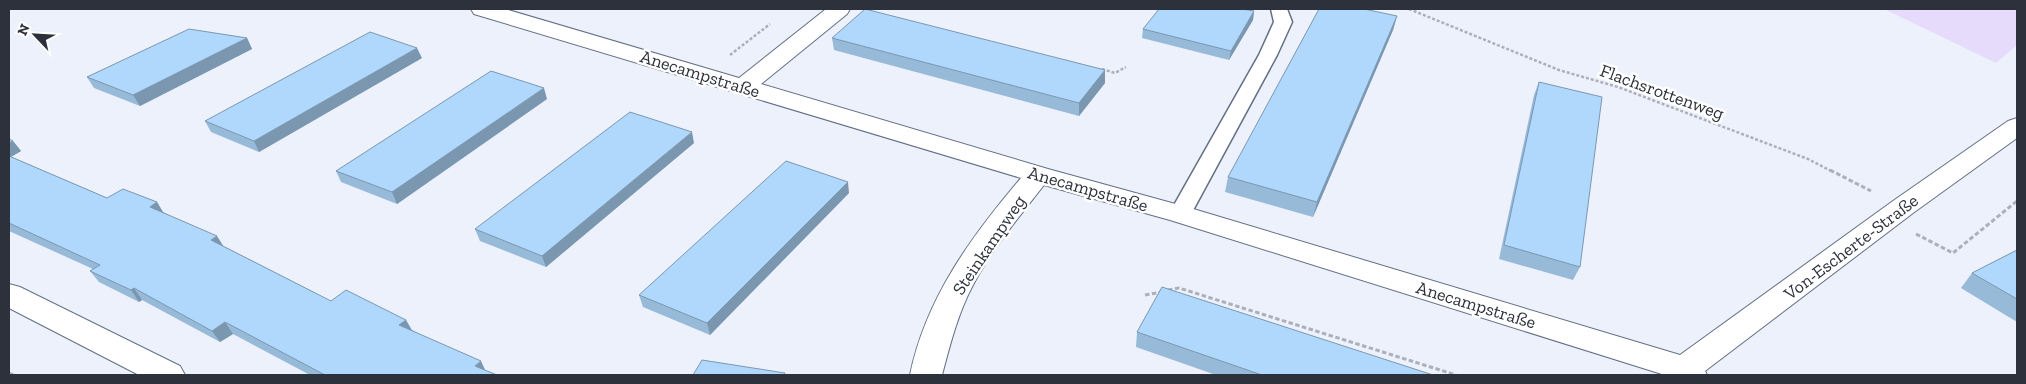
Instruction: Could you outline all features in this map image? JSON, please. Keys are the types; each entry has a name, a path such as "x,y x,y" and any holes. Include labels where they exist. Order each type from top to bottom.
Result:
{"street":[{"name":"Anecampstraße","path":"482,9 1038,174 1180,214 1688,372"},
{"path":"743,87 838,9"},
{"name":"Von-Escherte-Straße","path":"1688,372 1895,214 2017,126"},
{"name":"Steinkampweg","path":"926,375 934,343 958,284 997,225 1038,174"},
{"path":"9,295 168,375"}],"lane":[{"path":"1180,214 1268,55 1283,22 1279,9"}],"path":[{"name":"Flachsrottenweg","path":"1409,9 1559,70 1618,87 1808,160 1895,214 1952,253 2017,201"},
{"path":"704,75 775,21"},
{"path":"1096,68 1115,73 1126,67"},
{"path":"1145,295 1180,288 1456,375"}],"shaded area":[{"path":"1884,9 2017,9 2017,45 1996,63"}],"building":[{"path":"865,9 1105,70 1079,103 832,38"},
{"path":"1159,9 1242,9 1254,11 1231,51 1143,29"},
{"path":"1319,9 1364,9 1397,16 1317,202 1228,177"},
{"path":"189,29 247,38 133,95 87,77"},
{"path":"370,32 417,48 254,141 205,121"},
{"path":"491,71 544,88 392,192 336,171"},
{"path":"1539,82 1602,97 1580,267 1504,245"},
{"path":"630,112 692,132 542,256 475,229"},
{"path":"9,156 107,198 123,189 157,202 150,207 217,236 211,240 331,301 346,290 406,320 399,325 481,361 475,366 497,375 325,375 225,322 212,331 134,288 131,290 90,271 100,265 9,223"},
{"path":"786,161 848,182 707,323 639,295"},
{"path":"2017,250 2017,299 1972,273"},
{"path":"1162,287 1433,375 1262,375 1137,332"},
{"path":"702,360 785,373 784,375 693,375"}]}
